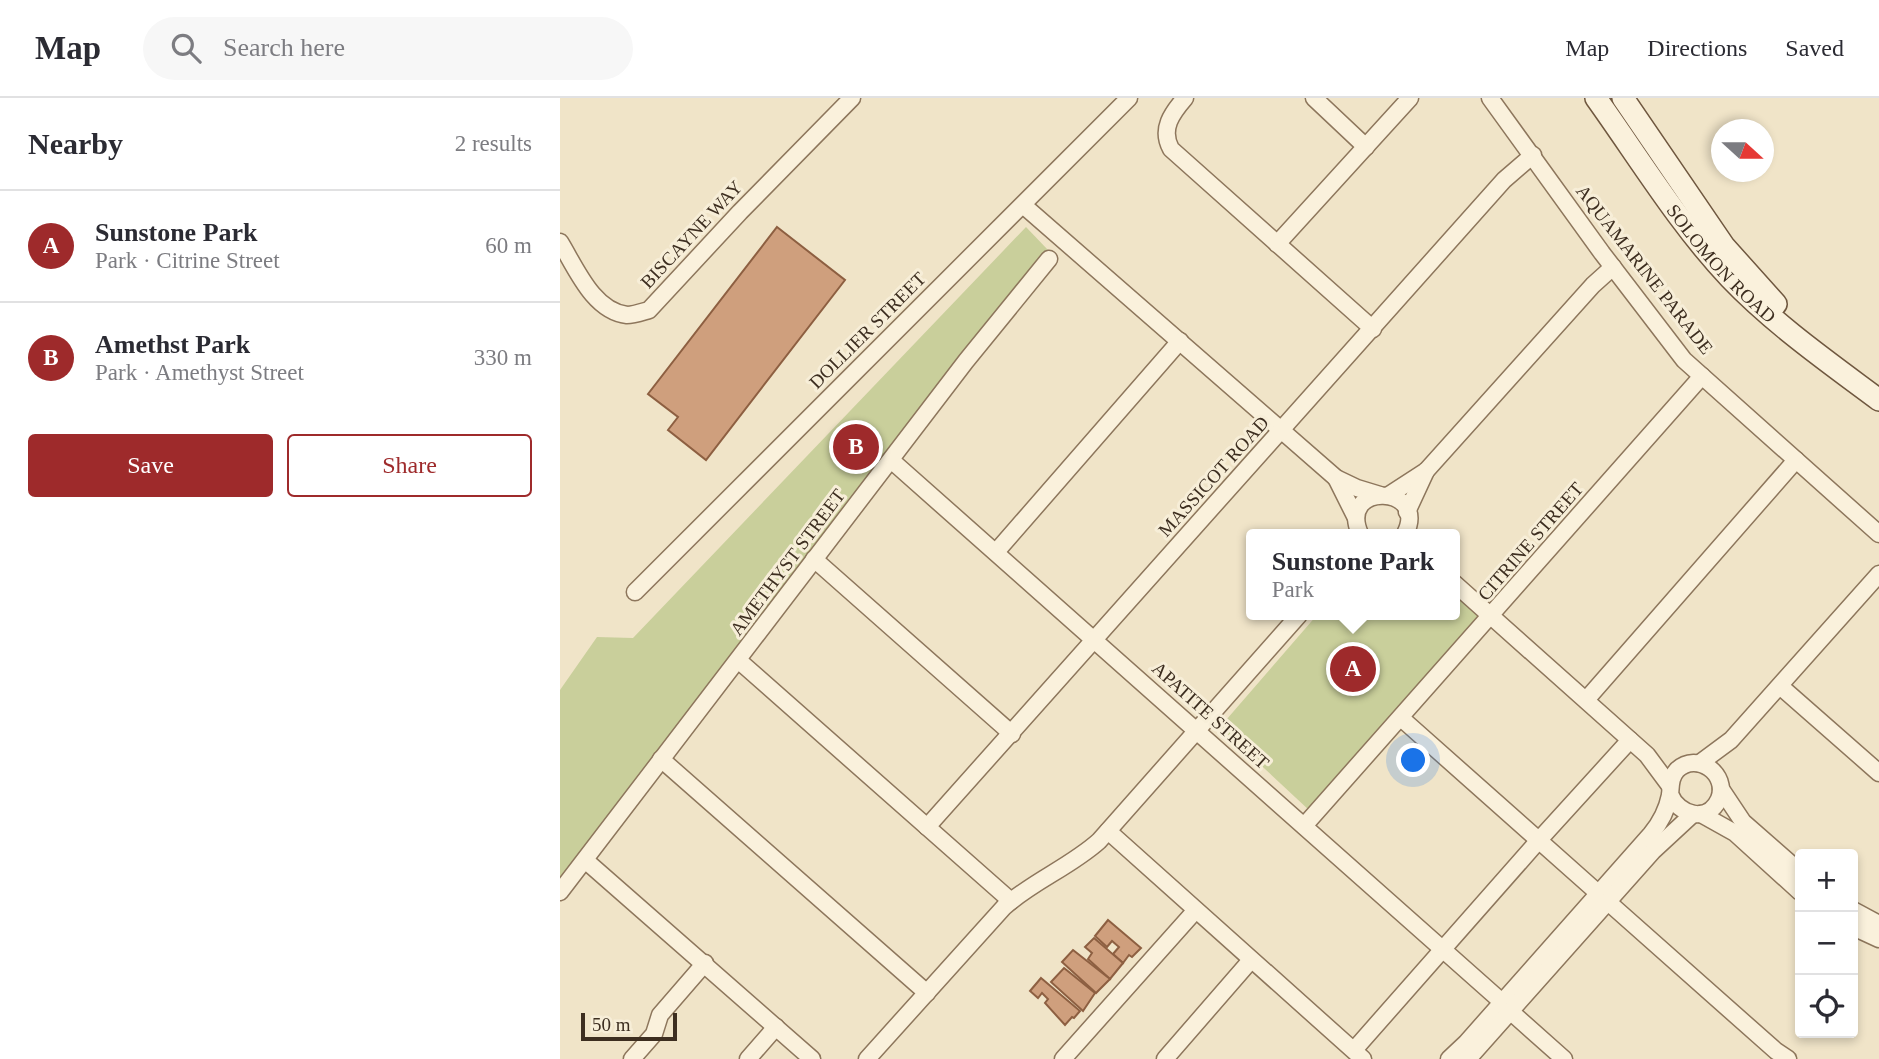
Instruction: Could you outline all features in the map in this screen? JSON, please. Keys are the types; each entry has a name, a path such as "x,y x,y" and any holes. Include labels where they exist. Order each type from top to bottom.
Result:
{"main road":[{"name":"SOLOMON ROAD","path":"1596,98 1677,213 1730,277 1775,320 1879,400"},
{"name":"SOLOMON ROAD","path":"1623,98 1733,256 1776,304 1824,345 1879,385"}],"street":[{"name":"BISCAYNE WAY","path":"560,242 592,293 606,308 628,315 649,310 852,98"},
{"name":"DOLLIER STREET","path":"635,592 1129,98"},
{"path":"1185,98 1173,113 1167,128 1171,149 1373,329"},
{"path":"1314,98 1366,147"},
{"path":"1277,244 1410,98"},
{"name":"AQUAMARINE PARADE","path":"1490,98 1684,360 1879,534"},
{"name":"MASSICOT ROAD","path":"927,827 1504,180 1533,155"},
{"path":"1023,205 1336,478 1357,488 1384,495 1403,505 1409,526"},
{"path":"1049,228 1052,237 1049,259 1073,254 1088,261"},
{"name":"AMETHYST STREET","path":"560,892 973,351 1049,259"},
{"path":"1357,528 1364,502 1384,495 1426,471 1587,291 1613,267"},
{"path":"996,552 1180,341"},
{"name":"CITRINE STREET","path":"1304,826 1702,376"},
{"name":"APATITE STREET","path":"891,460 1096,639 1564,1059"},
{"path":"1586,700 1796,460"},
{"path":"1409,526 1426,471"},
{"path":"1336,478 1357,528"},
{"path":"814,559 1012,734"},
{"path":"1449,1059 1506,1006 1603,897 1658,825 1676,771 1683,766 1700,763 1731,740 1879,574"},
{"path":"1460,588 1647,755 1670,790 1678,808 1697,814 1735,833 1795,887"},
{"path":"867,1059 1011,901 1082,855 1108,831 1295,620"},
{"path":"738,660 1011,901"},
{"path":"1780,685 1879,773"},
{"path":"1401,718 1788,1059"},
{"path":"1108,831 1359,1056 1442,950 1630,740"},
{"path":"1603,897 1663,840 1697,814 1715,805 1731,740"},
{"path":"1647,755 1683,766"},
{"path":"661,759 927,993"},
{"path":"1700,763 1715,772 1743,821 1795,868"},
{"path":"585,860 811,1059"},
{"path":"1063,1059 1195,911"},
{"path":"1855,912 1879,924"},
{"path":"1858,929 1879,939"},
{"path":"1165,1059 1251,960"},
{"path":"632,1059 654,1034 660,1015 705,963"},
{"path":"1468,1059 1506,1006"},
{"path":"748,1059 776,1027"}],"green space":[{"path":"1026,227 1048,250 560,886 560,690 597,637 633,638"},
{"path":"1460,600 1480,618 1310,811 1220,727 1313,620 1460,620"}],"building":[{"path":"777,227 845,280 706,460 668,430 678,417 648,394"},
{"path":"1108,920 1141,948 1132,957 1129,955 1123,963 1113,954 1119,947 1112,941 1107,947 1095,936"},
{"path":"1094,938 1123,963 1110,979 1088,959 1092,953 1085,947"},
{"path":"1073,950 1110,979 1096,993 1062,962"},
{"path":"1064,968 1095,993 1083,1011 1051,982"},
{"path":"1041,978 1080,1011 1065,1025 1045,1003 1048,999 1042,993 1038,998 1030,991"}],"place":[{"name":"Amethst Park","path":"856,447"},
{"name":"Sunstone Park","path":"1353,669"}]}
